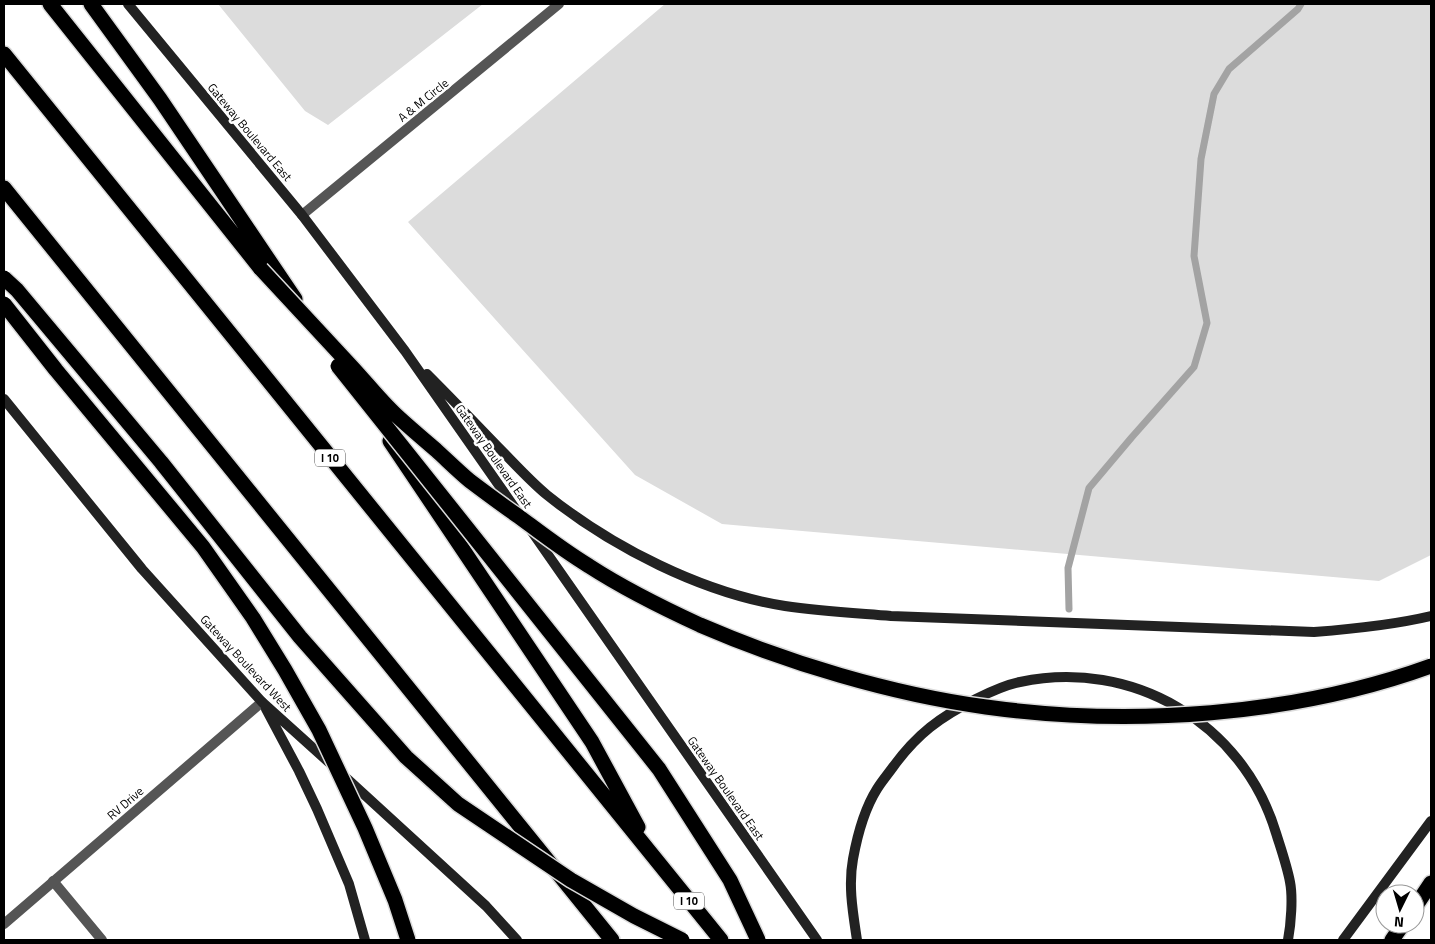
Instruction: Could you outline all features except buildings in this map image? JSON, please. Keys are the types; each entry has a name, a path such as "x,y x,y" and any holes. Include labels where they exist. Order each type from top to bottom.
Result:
{"highway":[{"path":"50,4 659,769 730,880 758,940"},
{"path":"91,4 160,99 592,742 657,861"},
{"name":"I 10","path":"4,54 721,940"},
{"path":"4,188 612,940"},
{"path":"261,269 394,413 469,480 589,566 644,597 699,624 772,653 874,684 934,698 984,707 1089,715 1161,715 1274,705 1374,684 1431,666"},
{"path":"4,278 161,462 300,637 406,757 458,804 571,880 634,916 682,940"},
{"path":"4,304 56,370 203,546 253,618 319,730 365,828 395,900 408,940"}],"main road":[{"name":"Gateway Boulevard East","path":"128,4 302,215 405,351 818,940"},
{"path":"405,351 510,460 546,494 585,523 628,549 677,573 727,592 784,606 891,616 1314,632 1361,628 1431,616"},
{"name":"Gateway Boulevard West","path":"4,399 142,568 262,702 454,875 486,906 516,940"},
{"path":"857,940 851,900 853,860 860,827 876,790 905,750 920,734 954,710 992,692 1019,682 1061,677 1102,680 1142,690 1168,701 1203,723 1223,742 1253,781 1271,816 1291,883 1291,923 1288,940"},
{"path":"262,702 317,809 349,884 365,940"},
{"path":"1343,940 1431,821"}],"street":[{"name":"A & M Circle","path":"302,215 559,4"},
{"name":"RV Drive","path":"4,924 262,702"},
{"path":"53,882 102,940"}],"shaded area":[{"path":"218,4 483,4 328,125 305,111"},
{"path":"665,4 1431,4 1431,555 1379,581 722,524 635,475 408,222"}],"waterway":[{"path":"1069,609 1068,568 1089,488 1194,367 1207,323 1194,256 1201,159 1214,94 1229,69 1298,9 1301,4"}]}
